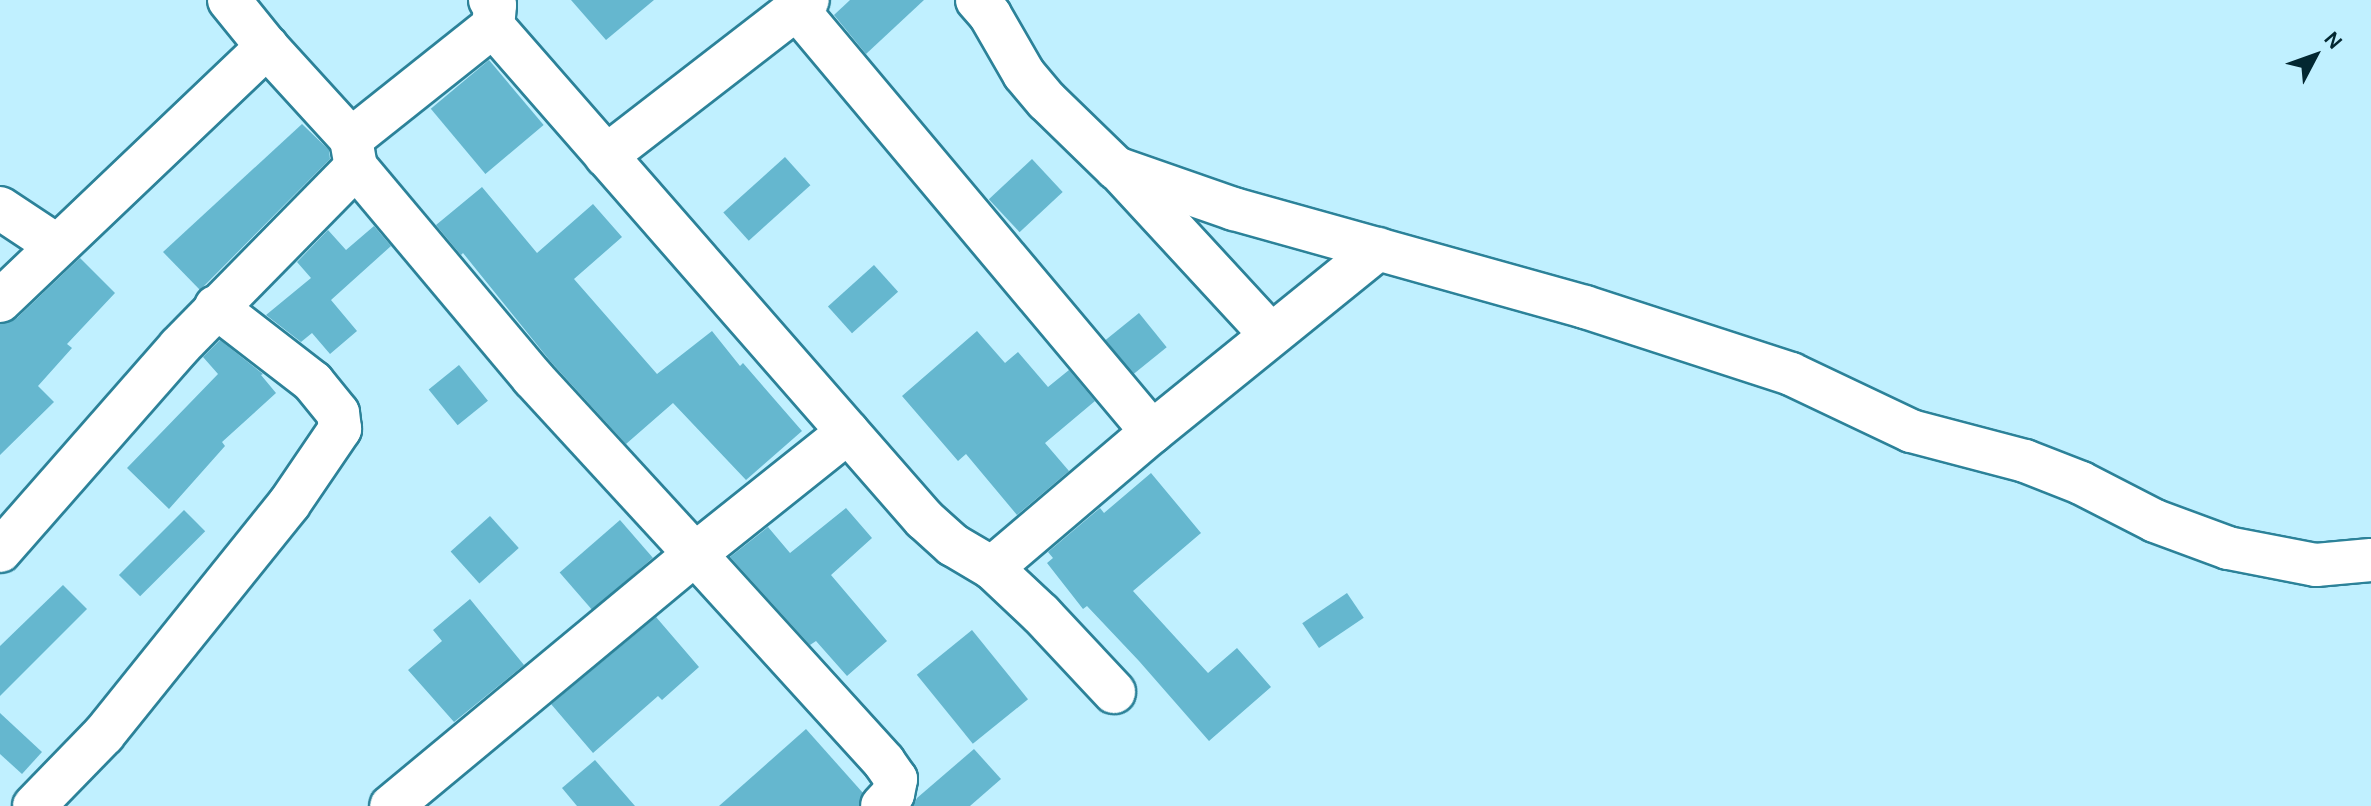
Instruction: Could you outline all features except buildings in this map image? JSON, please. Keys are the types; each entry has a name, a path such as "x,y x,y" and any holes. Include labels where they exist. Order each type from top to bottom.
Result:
{"street":[{"path":"229,0 533,378 884,762 896,779 893,794 882,806"},
{"path":"977,0 990,15 1024,74 1271,335"},
{"path":"606,156 802,4 1152,432"},
{"path":"0,551 354,153 495,8 606,156 924,519 953,545 992,568 1041,614 1114,692"},
{"path":"0,301 267,47"},
{"path":"1116,168 1234,209 1585,307 1791,374 1911,431 2025,461 2081,483 2155,521 2228,548 2316,565 2371,560"},
{"path":"0,208 56,245"},
{"path":"992,568 1152,432 1378,249"},
{"path":"34,806 104,734 289,504 340,429 338,413 313,382 216,307"},
{"path":"391,806 695,554 848,432"}]}
